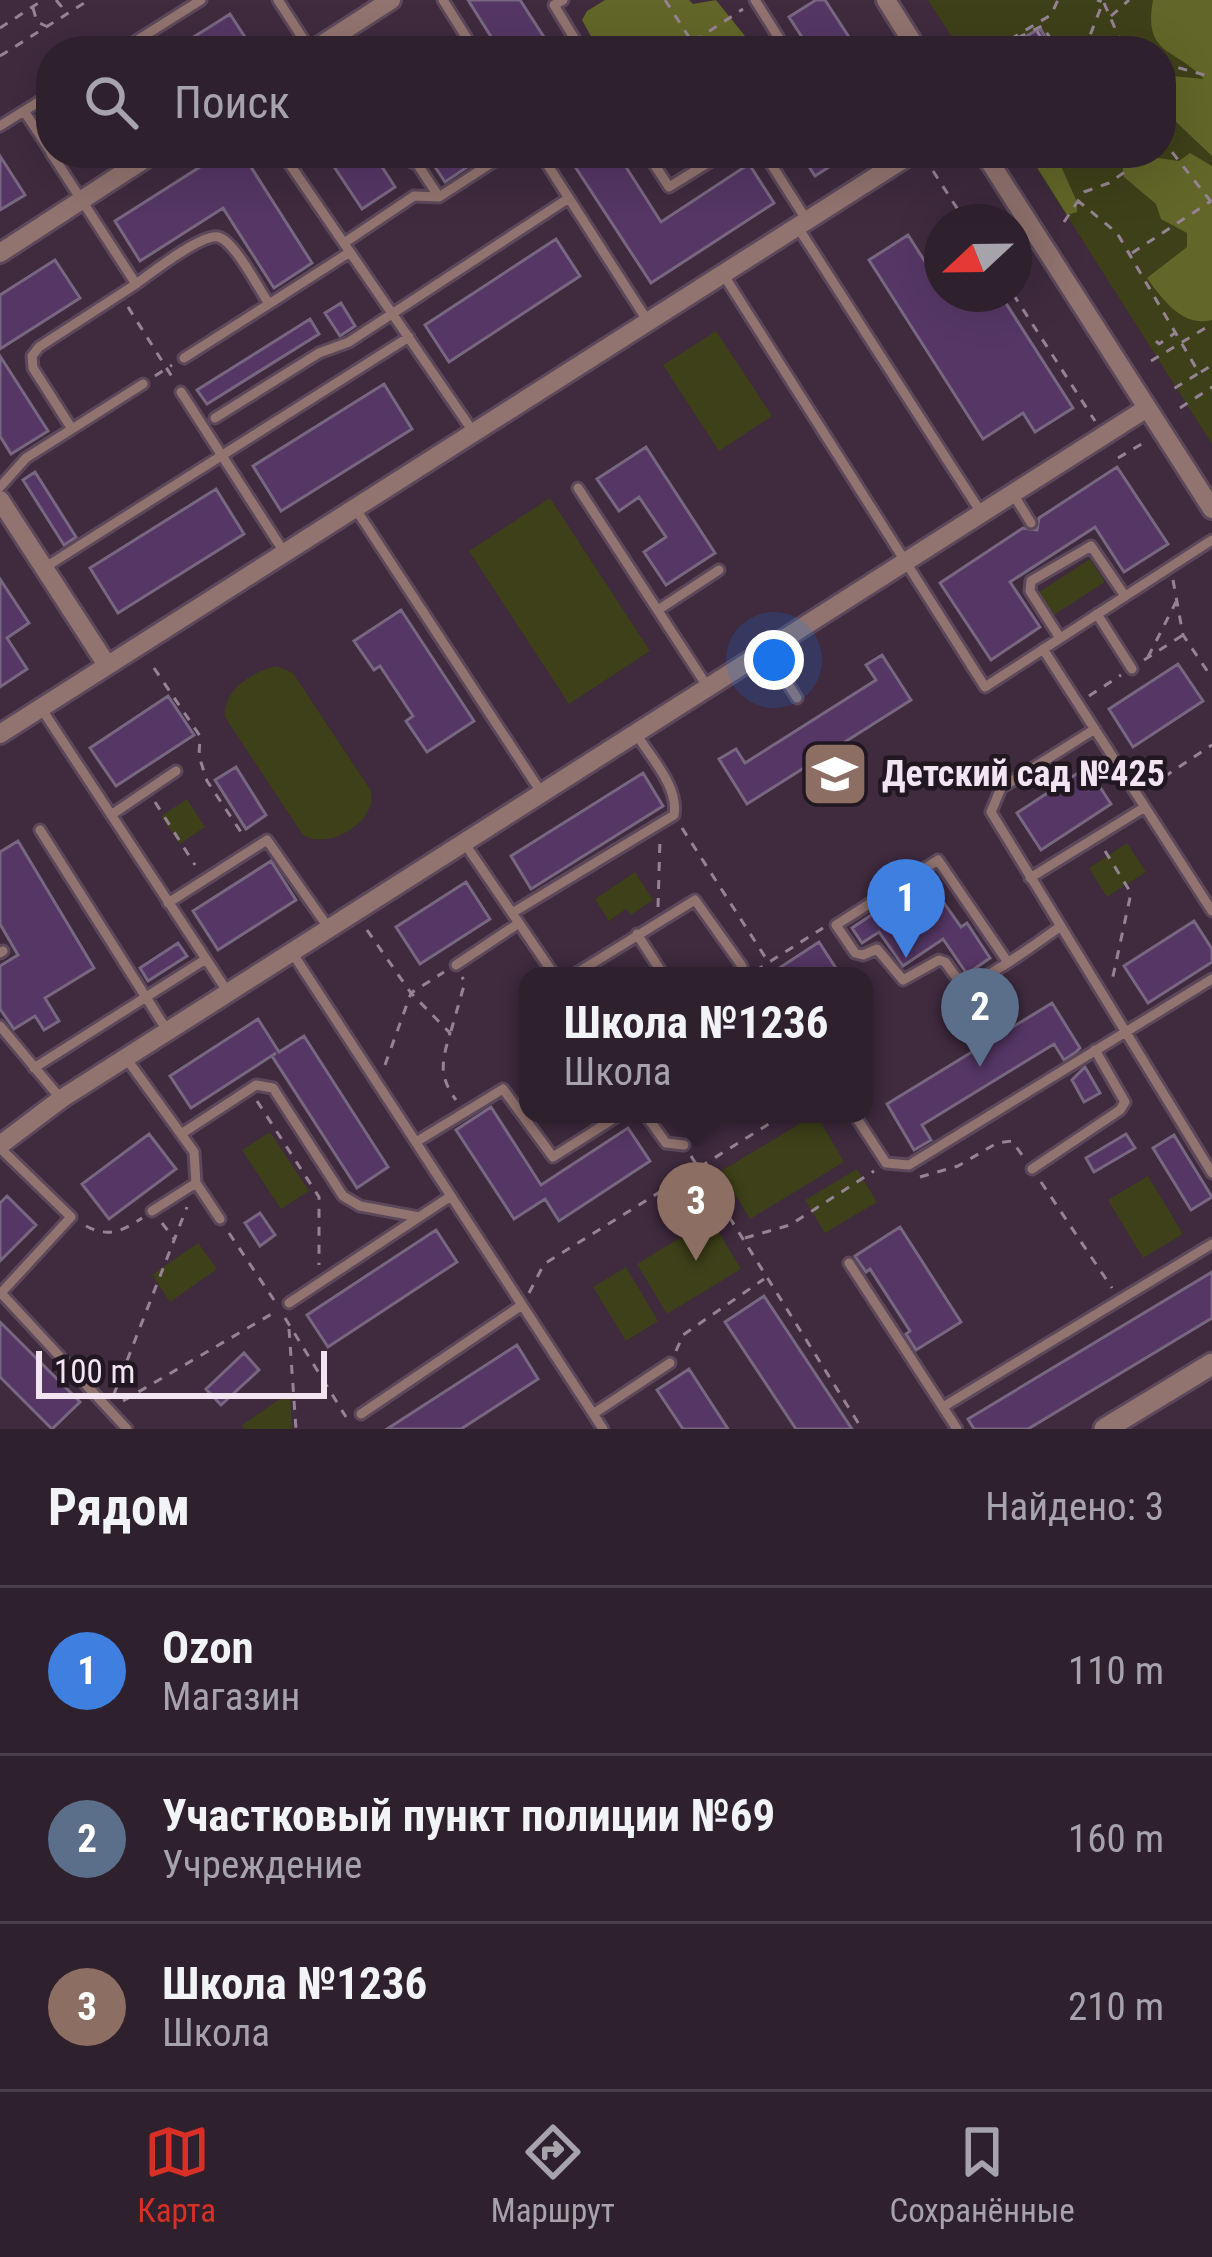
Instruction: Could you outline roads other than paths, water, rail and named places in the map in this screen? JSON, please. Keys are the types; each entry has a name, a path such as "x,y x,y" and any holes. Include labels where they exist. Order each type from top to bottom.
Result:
{"street":[{"path":"335,36 391,0"},
{"path":"886,0 909,36"},
{"path":"0,253 131,168"},
{"path":"0,734 889,168"},
{"path":"994,168 1212,509"},
{"path":"0,1147 62,1099 1147,408"},
{"path":"0,500 106,665"},
{"path":"1105,1429 1212,1364"}],"lane":[{"path":"144,36 201,0"},
{"path":"278,0 301,36"},
{"path":"442,0 465,36"},
{"path":"562,0 554,5 574,36"},
{"path":"756,0 778,36"},
{"path":"0,126 36,103"},
{"path":"24,111 36,130"},
{"path":"61,168 136,284"},
{"path":"292,168 472,430"},
{"path":"420,168 440,197"},
{"path":"184,358 269,304 414,196 440,197 485,168"},
{"path":"549,168 648,322"},
{"path":"656,168 669,188 700,168"},
{"path":"772,168 982,514"},
{"path":"215,418 320,353 349,342 569,199"},
{"path":"72,429 33,368 32,356 39,346 203,240 218,237 230,244 269,304"},
{"path":"722,274 985,687 1212,540"},
{"path":"44,568 409,338"},
{"path":"0,487 26,458 143,383"},
{"path":"181,392 284,552"},
{"path":"578,488 709,688"},
{"path":"1013,494 1031,523"},
{"path":"354,506 543,795"},
{"path":"1060,638 1028,585 1055,560 1091,546 1125,596"},
{"path":"658,610 719,569"},
{"path":"1097,614 1132,668"},
{"path":"1043,649 1212,911"},
{"path":"767,652 797,698"},
{"path":"41,707 229,994"},
{"path":"1095,729 1001,788 991,812 1212,1173"},
{"path":"456,965 516,918 674,815 671,788 637,735"},
{"path":"111,815 176,772"},
{"path":"1030,878 1145,807"},
{"path":"40,830 168,1032"},
{"path":"168,903 267,839 330,930"},
{"path":"465,844 549,967"},
{"path":"1007,961 938,860 836,926 855,953 877,949 903,980 939,960 946,962 958,980 976,981 1007,961 1061,926"},
{"path":"586,967 695,900 742,966"},
{"path":"638,934 658,967"},
{"path":"293,954 603,1429"},
{"path":"34,1068 206,959"},
{"path":"860,1123 886,1163 909,1165 1212,979"},
{"path":"0,1026 62,1099"},
{"path":"1032,1169 1125,1102 1095,1050"},
{"path":"126,1058 194,1152 196,1183 220,1219"},
{"path":"181,1134 265,1084 273,1088 343,1196 360,1206 419,1217"},
{"path":"416,1142 503,1089 519,1110"},
{"path":"528,1123 553,1156 606,1123"},
{"path":"652,1123 666,1143 684,1145"},
{"path":"0,1147 71,1217 1,1293 127,1429"},
{"path":"152,1211 196,1183"},
{"path":"284,1306 451,1196"},
{"path":"943,1407 1212,1244"},
{"path":"848,1263 957,1429"},
{"path":"361,1414 522,1305"},
{"path":"593,1414 670,1363"}],"place":[{"name":"Детский сад №425","path":"835,774"},
{"name":"Ozon","path":"906,958"},
{"name":"Участковый пункт полиции №69","path":"980,1067"},
{"name":"Школа №1236","path":"696,1261"}]}
